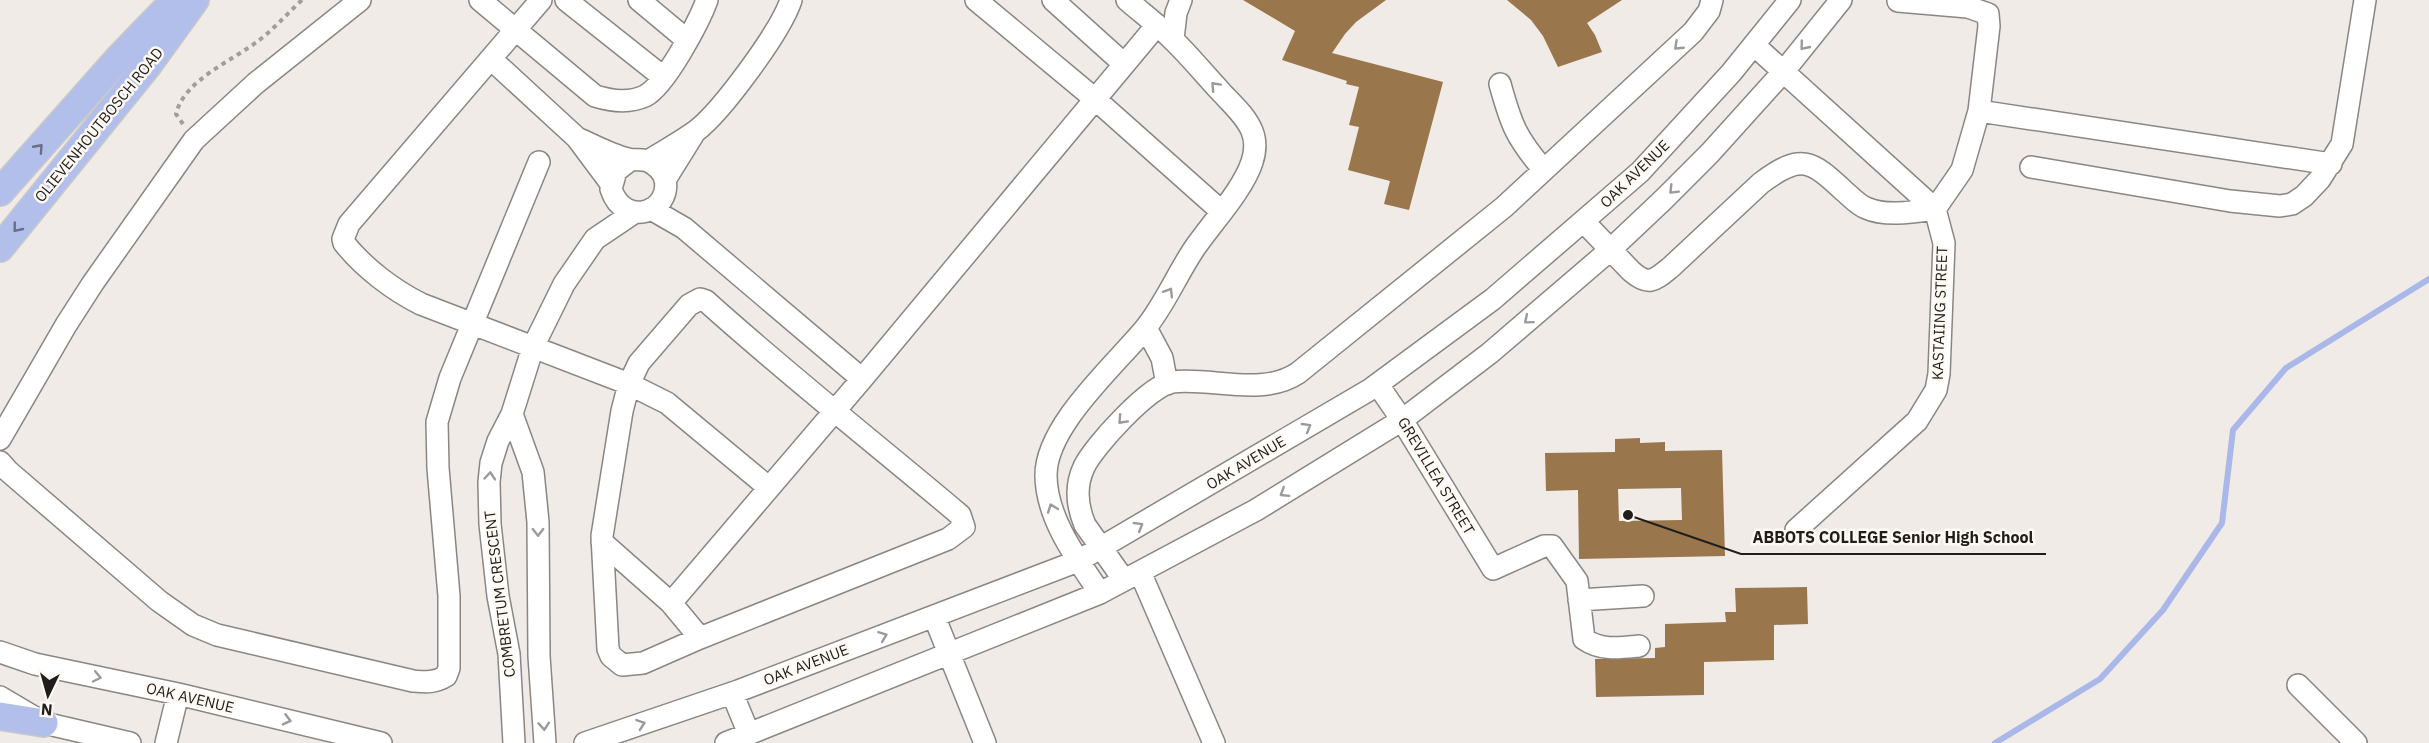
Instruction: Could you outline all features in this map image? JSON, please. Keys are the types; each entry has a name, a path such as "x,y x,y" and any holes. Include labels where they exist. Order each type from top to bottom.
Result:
{"main road":[{"name":"OLIEVENHOUTBOSCH ROAD","path":"0,192 118,59 175,0"},
{"name":"OLIEVENHOUTBOSCH ROAD","path":"0,248 148,65 195,0"},
{"path":"0,716 44,723"}],"street":[{"path":"0,439 82,300 197,136 256,83 360,0"},
{"path":"480,0 595,96 617,101 641,98 656,87 687,40 707,0"},
{"path":"542,0 349,224 343,239 356,256 405,296 629,384 675,409 768,487"},
{"path":"566,0 663,77"},
{"path":"639,0 687,40"},
{"path":"643,211 658,204 665,184 695,132 736,86 788,7 806,0"},
{"path":"976,0 1095,99 1221,211"},
{"path":"1053,0 1124,64"},
{"path":"1100,592 1078,561 1061,529 1049,499 1046,473 1049,456 1056,438 1076,408 1110,365 1146,328 1193,251 1241,183 1252,162 1255,144 1252,130 1240,112 1173,39 1127,0"},
{"path":"1173,39 1176,13 1181,0"},
{"path":"1214,743 1132,576 1101,549 1080,515 1078,492 1084,466 1135,407 1152,391 1167,384 1251,384 1290,379 1504,207 1693,32 1708,11 1712,0"},
{"name":"OAK AVENUE","path":"585,743 732,693 1078,561 1378,385 1493,298 1640,172 1754,45 1790,0"},
{"path":"726,743 1100,592 1256,510 1402,420 1490,353 1609,251 1710,153 1784,71 1841,0"},
{"path":"2031,167 2230,201 2280,206 2292,204 2304,196 2331,164 2342,144 2365,0"},
{"path":"1898,1 1968,4 1987,13 1990,18 1979,111 1962,170 1935,210"},
{"path":"671,603 836,410 1157,25"},
{"path":"1754,45 1935,210"},
{"path":"491,59 577,138 611,187 619,205 643,211 684,228 862,379"},
{"path":"1500,84 1514,130 1544,170"},
{"path":"1979,111 2331,164"},
{"path":"611,187 616,171 695,132"},
{"path":"577,138 639,160 662,172 684,228"},
{"path":"0,462 159,601 193,625 217,635 413,681 429,683 438,681 446,676 449,668 449,597 438,468 437,422 450,378 539,162"},
{"path":"1584,222 1609,251 1639,278 1655,280 1761,183 1777,171 1792,165 1819,167 1867,209 1897,212 1935,210"},
{"name":"COMBRETUM CRESCENT","path":"514,743 509,654 498,596 490,524 491,463 498,441 512,414 533,347 564,284 595,239 611,187"},
{"name":"KASTAIING STREET","path":"1796,530 1917,421 1931,402 1939,375 1944,243 1935,210"},
{"name":"COMBRETUM CRESCENT","path":"595,239 643,211"},
{"path":"700,299 706,301 776,364 836,410 960,515 964,527 948,539 643,663 622,665 616,661 608,649 602,542 615,447 629,384 647,353 689,305 700,299"},
{"path":"1146,328 1162,358 1167,384"},
{"name":"GREVILLEA STREET","path":"1378,385 1402,420 1493,570 1550,545 1555,548 1573,573 1577,581 1579,600"},
{"name":"COMBRETUM CRESCENT","path":"512,414 533,472 538,522 539,656 545,743"},
{"path":"602,542 671,603 700,638"},
{"path":"1639,646 1611,649 1597,646 1584,639 1579,600 1643,596"},
{"path":"934,616 984,743"},
{"name":"OAK AVENUE","path":"0,652 35,664 178,694 381,743"},
{"path":"2298,685 2356,743"},
{"path":"732,693 749,734"},
{"path":"166,743 178,694"},
{"path":"0,697 44,723 130,743"}],"path":[{"path":"197,136 182,123 176,114 187,94 218,67 267,34 302,0"}],"building":[{"path":"1243,0 1386,0 1356,22 1332,53 1443,82 1409,210 1384,204 1390,181 1348,170 1359,127 1349,125 1359,87 1282,60 1295,31"},
{"path":"1507,0 1622,0 1587,23 1602,52 1558,67 1543,36 1531,20"},
{"path":"1640,438 1640,443 1665,442 1665,451 1722,450 1725,556 1579,559 1578,490 1546,491 1545,453 1615,452 1615,439","holes":["1681,488 1682,520 1619,521 1618,489"]},
{"path":"1807,587 1808,624 1774,625 1774,660 1704,662 1704,695 1596,697 1595,659 1655,658 1655,648 1665,647 1665,624 1726,622 1725,612 1736,612 1735,588"}],"waterway":[{"path":"1995,743 2100,679 2163,610 2222,523 2233,430 2286,368 2429,279"}],"place":[{"name":"ABBOTS COLLEGE Senior High School","path":"1628,515"}]}
